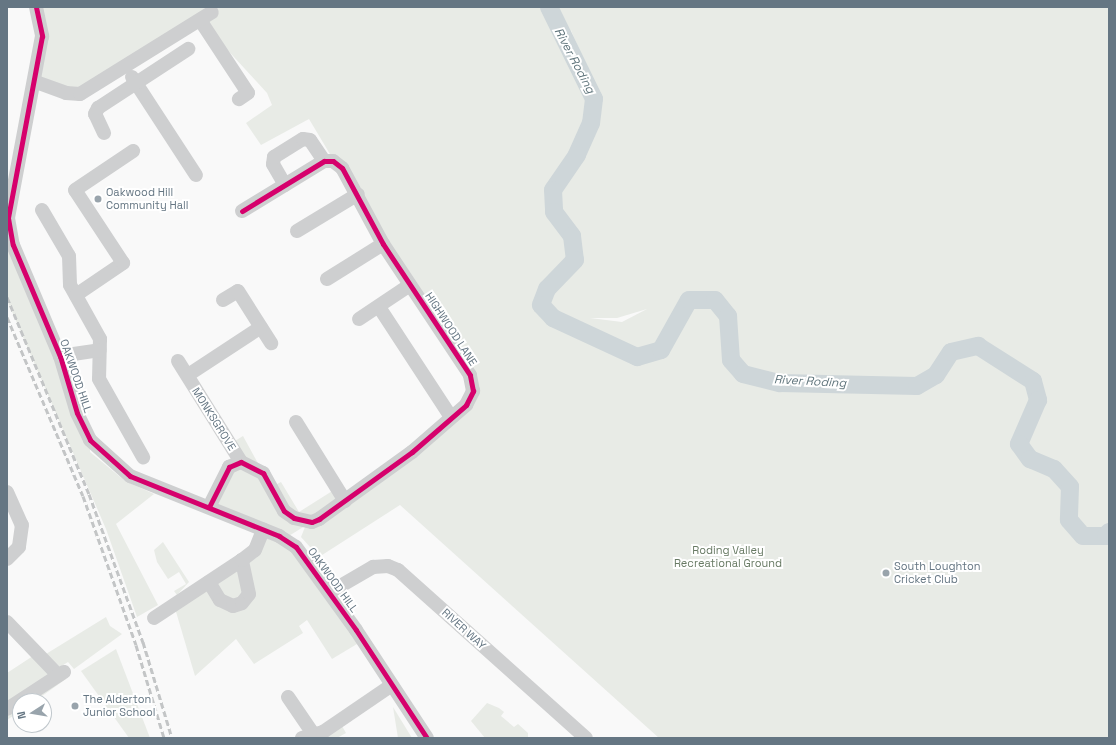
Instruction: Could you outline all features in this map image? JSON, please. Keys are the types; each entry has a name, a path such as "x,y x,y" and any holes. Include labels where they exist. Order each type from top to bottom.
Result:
{"street":[{"name":"OAKWOOD HILL","path":"36,7 42,36 36,82 8,218 13,245 60,356 76,413 103,454 130,476 263,530 296,547 330,592 427,738"},
{"path":"36,82 66,93 80,94 126,68 212,12"},
{"path":"200,20 248,94"},
{"path":"104,133 95,114 98,108 188,49"},
{"path":"126,68 196,175"},
{"path":"242,211 324,162 310,140 302,139 274,157 273,164 285,185"},
{"path":"76,295 122,263 75,190 133,150"},
{"name":"HIGHWOOD LANE","path":"241,462 263,473 284,511 294,518 312,522 345,501 412,452 466,405 473,391 470,375 383,244 358,194 342,168 333,161 324,162"},
{"path":"297,231 358,194"},
{"path":"42,210 69,256 67,272 76,295 100,339 99,379 143,457"},
{"path":"327,279 383,244"},
{"path":"359,319 379,307 410,284"},
{"path":"223,300 238,290 271,343"},
{"path":"379,307 451,417"},
{"name":"MONKSGROVE","path":"188,375 261,327"},
{"path":"60,356 100,350"},
{"name":"MONKSGROVE","path":"178,361 241,462"},
{"path":"296,422 345,501"},
{"path":"209,507 229,467 241,462"},
{"path":"7,492 22,525 19,547 7,559"},
{"path":"154,618 255,550 263,530"},
{"path":"209,582 220,600 233,606 242,603 249,594 242,560"},
{"name":"RIVER WAY","path":"330,592 373,567 388,566 398,570 586,738"},
{"path":"7,622 61,673 7,708"},
{"path":"288,697 310,737 392,685"}],"green space":[{"name":"Roding Valley Recreational Ground","path":"36,7 1109,7 1109,738 659,738 400,505 319,557 301,537 305,527 474,395 309,119 261,145 246,123 272,105 267,93 200,20 80,94 36,82","holes":["574,37 594,83 584,64","647,309 622,322 590,318 617,318"]},
{"path":"7,218 90,440 90,452 125,481 154,494 116,524 158,605 137,617 106,529 7,300"},
{"path":"243,436 271,487 281,482 299,512 337,488 345,501 284,539 209,507 241,462 230,444"},
{"path":"263,537 295,548 362,641 332,659 307,620 299,626 303,633 254,664 236,639 195,676 174,605 208,584 219,601 244,604 246,565"},
{"path":"163,542 189,582 177,595 174,591 186,584 179,572 168,579 157,562 154,550"},
{"path":"242,560 249,594 233,606 209,582"},
{"path":"106,617 110,626 122,634 74,669 68,662 60,667 46,654"},
{"path":"116,649 150,738 129,738 81,671"},
{"path":"36,654 66,679 46,693 12,693 12,717 7,720 7,673"},
{"path":"487,703 504,712 501,716 514,727 518,724 528,733 528,738 485,738 471,721"},
{"path":"393,707 412,738 398,738"},
{"path":"342,726 346,733 337,738 325,738"}],"waterway":[{"name":"River Roding","path":"549,7 594,99 591,123 577,155 553,190 554,212 572,236 575,260 547,289 541,305 553,318 637,357 661,350 689,300 715,300 728,316 731,360 743,374 780,383 917,386 936,375 951,352 978,346 1033,381 1038,400 1019,444 1030,459 1054,469 1070,487 1069,520 1083,536 1106,536 1109,532"}],"railway":[{"path":"7,297 89,494 143,642 172,738"},
{"path":"7,317 83,496 136,645 164,738"}],"cycle path":[{"path":"36,7 42,36 8,218 13,245 60,356 77,413 90,440 130,476 279,536 296,547 356,630 427,738"},
{"path":"209,507 229,467 241,462 263,473 284,511 294,518 312,522 319,519 412,452 466,405 473,391 470,375 383,244 342,168 333,161 324,161 242,211"}],"place":[{"name":"Oakwood Hill Community Hall","path":"98,199"},
{"name":"South Loughton Cricket Club","path":"886,573"},
{"name":"The Alderton Junior School","path":"75,706"}]}
